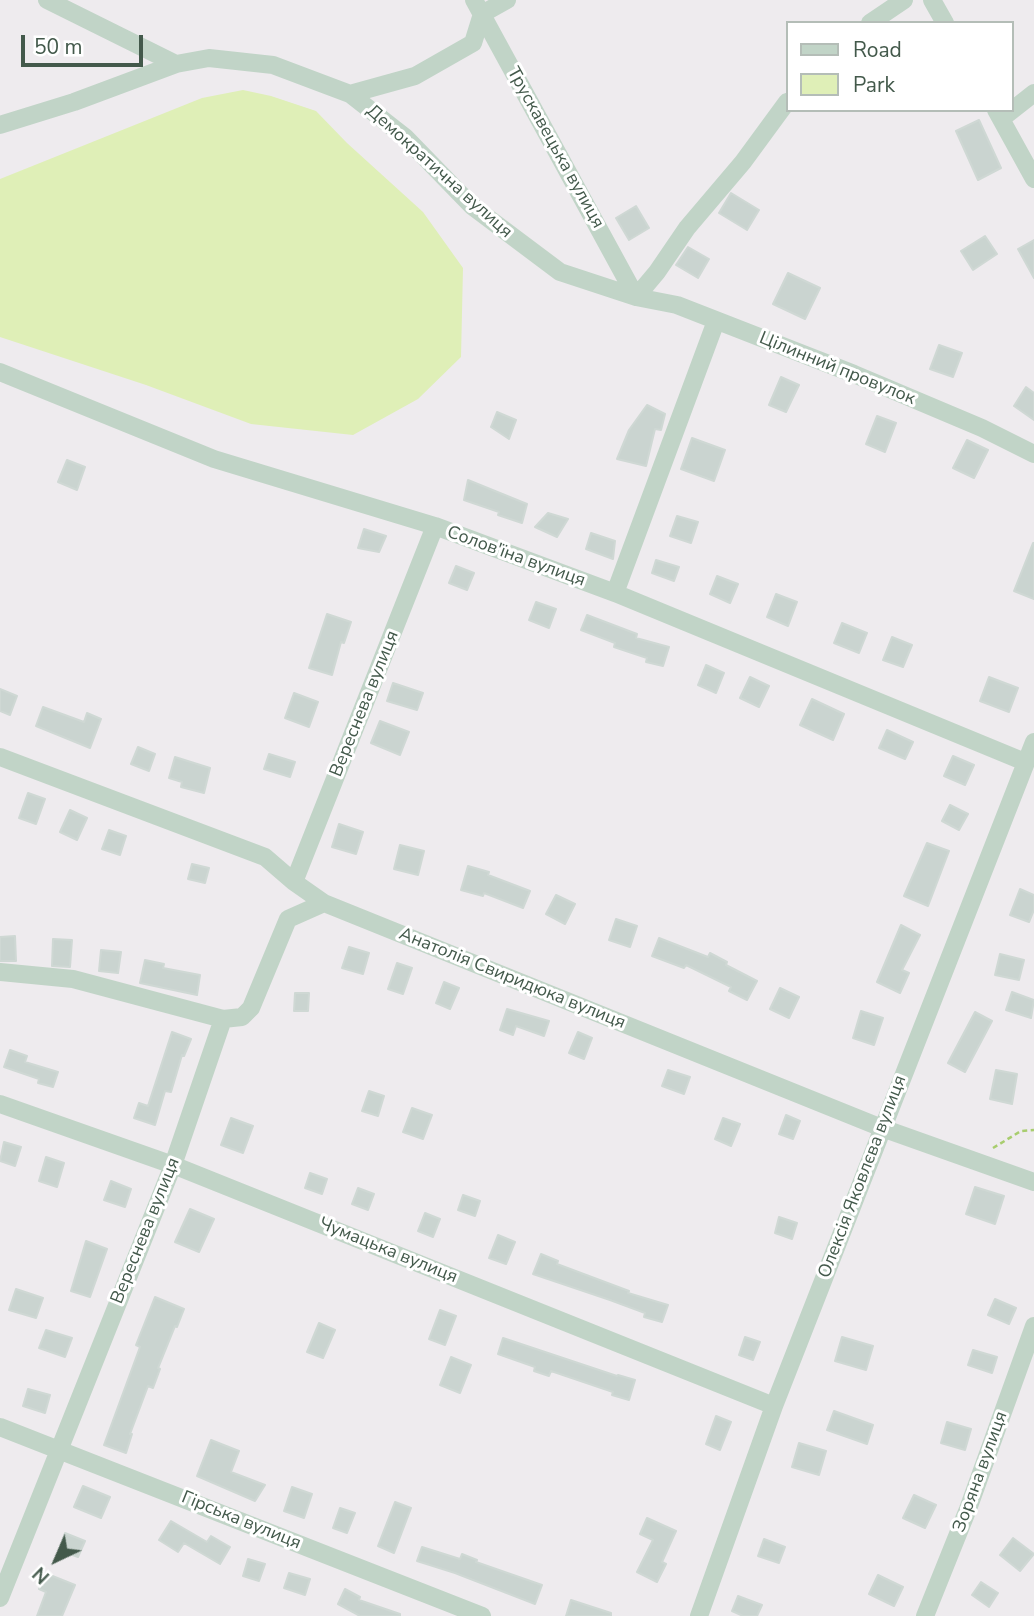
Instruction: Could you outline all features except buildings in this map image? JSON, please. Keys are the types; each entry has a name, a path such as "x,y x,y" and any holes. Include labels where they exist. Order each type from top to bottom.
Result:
{"street":[{"path":"47,0 176,64"},
{"path":"350,94 415,76 473,43 478,7 507,0"},
{"path":"873,21 904,0"},
{"path":"932,0 944,21"},
{"name":"Трускавецька вулиця","path":"478,7 636,297"},
{"name":"Демократична вулиця","path":"0,125 74,102 176,64 209,58 273,65 350,94 405,137 472,206 560,272 636,297"},
{"path":"1013,106 1034,93"},
{"path":"636,297 786,103"},
{"path":"999,115 1034,179"},
{"name":"Цілинний провулок","path":"636,297 677,305 854,374 982,428 1034,454"},
{"path":"615,593 716,321"},
{"name":"Солов'їна вулиця","path":"0,372 214,459 435,527 615,593 1026,762"},
{"name":"Вереснева вулиця","path":"294,882 435,527"},
{"name":"Олексія Яковлєва вулиця","path":"699,1616 774,1406 1034,742"},
{"name":"Анатолія Свиридюка вулиця","path":"0,757 265,857 324,903 882,1128 1034,1182"},
{"path":"0,972 73,979 223,1019 243,1017 251,1008 288,919 324,903"},
{"name":"Вереснева вулиця","path":"0,1598 173,1165 223,1019"},
{"name":"Чумацька вулиця","path":"0,1104 173,1165 774,1406"},
{"name":"Зоряна вулиця","path":"925,1616 968,1509 1034,1326"},
{"name":"Гірська вулиця","path":"0,1426 482,1616"}],"path":[{"path":"979,1162 997,1144 1021,1131 1034,1130"}],"green space":[{"path":"243,90 316,111 423,212 463,268 461,357 418,399 353,435 251,424 146,385 0,337 0,179 202,98"}]}
